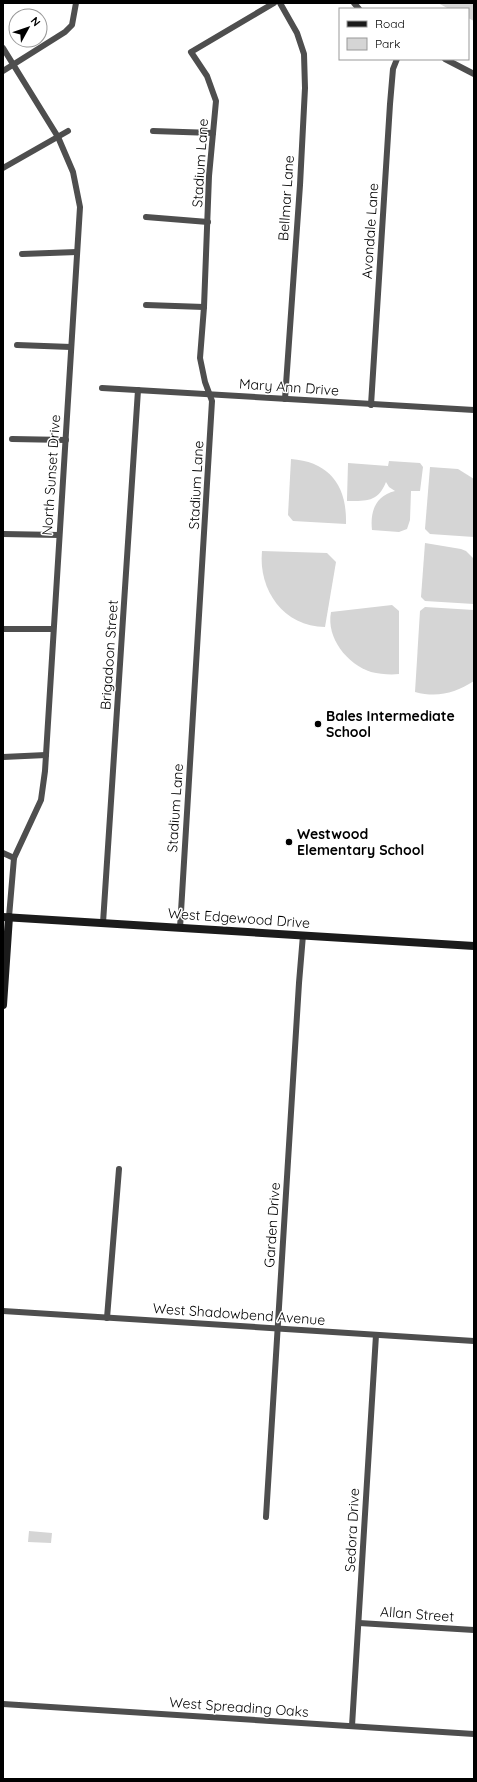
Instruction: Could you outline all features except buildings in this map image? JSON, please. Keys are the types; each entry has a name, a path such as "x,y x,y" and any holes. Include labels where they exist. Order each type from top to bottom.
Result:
{"main road":[{"name":"West Edgewood Drive","path":"6,917 474,946"},
{"path":"3,1005 6,917"}],"street":[{"path":"3,71 50,42 72,26 76,3"},
{"name":"Stadium Lane","path":"180,928 212,401 205,382 200,358 216,101 207,76 191,52 274,3"},
{"name":"Bellmar Lane","path":"280,3 297,33 304,54 305,88 300,185 285,399"},
{"name":"North Sunset Drive","path":"3,48 58,138 73,172 80,207 46,755 41,800 14,858 6,917"},
{"name":"Avondale Lane","path":"371,405 390,104 393,69 397,60"},
{"path":"447,60 474,74"},
{"path":"153,131 213,133"},
{"path":"3,168 68,132"},
{"path":"146,218 208,222"},
{"path":"22,254 77,252"},
{"path":"146,305 204,307"},
{"path":"17,345 71,347"},
{"name":"Mary Ann Drive","path":"102,388 474,410"},
{"name":"Brigadoon Street","path":"103,923 138,390"},
{"path":"12,439 66,440"},
{"path":"3,534 60,535"},
{"path":"3,629 53,629"},
{"path":"3,757 46,755"},
{"path":"3,853 14,858"},
{"name":"Garden Drive","path":"266,1517 303,935"},
{"path":"107,1318 119,1169"},
{"name":"West Shadowbend Avenue","path":"3,1311 474,1341"},
{"name":"Sedora Drive","path":"352,1726 376,1335"},
{"name":"Allan Street","path":"359,1623 474,1630"},
{"name":"West Spreading Oaks","path":"3,1704 474,1734"}],"green space":[{"path":"438,3 474,3 474,21 469,18 469,8 447,8"},
{"path":"291,459 305,461 316,465 334,478 343,498 346,510 346,524 293,521 288,515"},
{"path":"389,461 420,463 423,467 420,491 411,491 410,520 407,529 399,532 372,530 372,517 375,506 378,501 388,493 395,491 389,487 386,482 383,489 371,499 347,501 348,463 388,466"},
{"path":"430,467 458,469 474,479 474,537 430,534 425,529"},
{"path":"425,543 461,549 466,551 474,559 474,604 425,601 421,597"},
{"path":"262,551 327,553 336,562 325,627 297,621 277,604 269,592 264,579"},
{"path":"392,605 399,611 399,674 371,672 354,663 340,649 332,631 330,622 331,612"},
{"path":"425,607 474,610 474,681 460,689 439,694 423,694 415,692 420,611"},
{"path":"29,1531 52,1533 51,1543 28,1542"}],"place":[{"name":"Bales Intermediate School","path":"318,724"},
{"name":"Westwood Elementary School","path":"289,842"}]}
